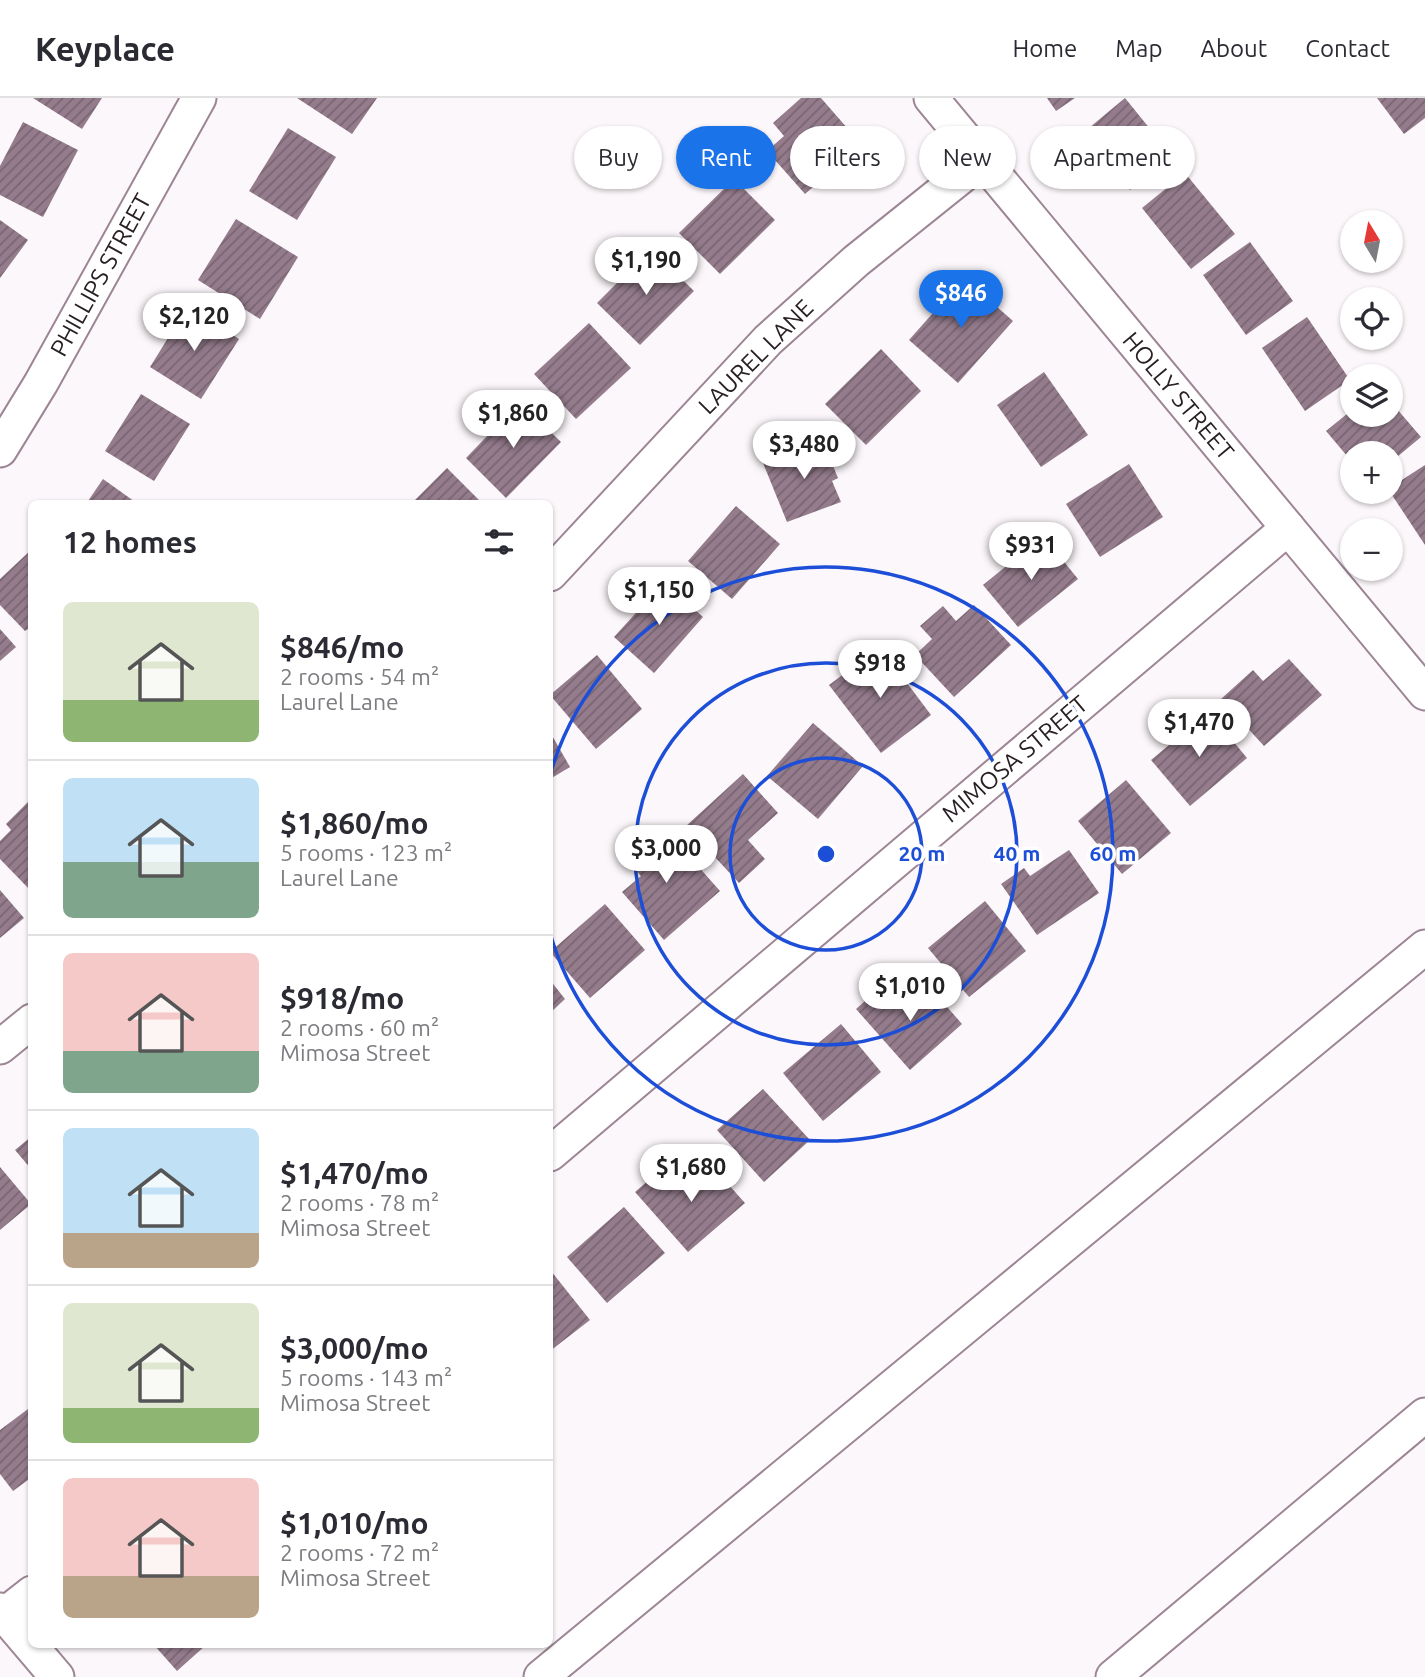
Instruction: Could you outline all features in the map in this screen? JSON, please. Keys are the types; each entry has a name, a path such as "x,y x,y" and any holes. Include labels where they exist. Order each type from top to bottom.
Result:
{"street":[{"name":"PHILLIPS STREET","path":"0,450 41,383 199,98"},
{"name":"HOLLY STREET","path":"931,98 954,126"},
{"name":"LAUREL LANE","path":"553,571 768,340 856,261 946,189"},
{"name":"HOLLY STREET","path":"1006,189 1425,693"},
{"name":"MIMOSA STREET","path":"553,1151 1288,528"},
{"path":"541,1677 1425,947"},
{"path":"0,1047 28,1023"},
{"path":"1113,1677 1425,1415"},
{"path":"28,1596 2,1613 28,1643"},
{"path":"32,1648 57,1677"}],"building":[{"path":"33,98 102,98 82,129"},
{"path":"297,98 377,98 352,134"},
{"path":"801,98 821,98 845,126 790,126 790,177 776,161 776,143 784,136 773,123"},
{"path":"1047,98 1075,98 1056,111"},
{"path":"1125,98 1148,126 1091,126"},
{"path":"1377,98 1425,98 1425,118 1404,134"},
{"path":"23,122 78,150 43,217 0,195 0,166"},
{"path":"288,128 336,157 297,220 249,191"},
{"path":"1195,185 1235,234 1191,269 1142,208 1165,189 1195,189"},
{"path":"724,189 744,189 775,220 720,274 679,233"},
{"path":"236,219 298,257 260,319 198,280"},
{"path":"0,220 28,240 0,278"},
{"path":"1250,242 1293,301 1246,335 1203,275"},
{"path":"651,249 694,291 640,345 597,303"},
{"path":"964,278 1013,321 958,383 909,340"},
{"path":"188,306 239,339 201,399 150,367"},
{"path":"1307,317 1340,365 1340,387 1305,411 1262,348"},
{"path":"589,323 631,368 576,419 534,374"},
{"path":"881,349 921,391 866,445 825,404"},
{"path":"1044,372 1088,435 1041,467 997,405"},
{"path":"141,394 190,424 154,481 105,451"},
{"path":"520,402 561,442 506,498 466,458"},
{"path":"1403,416 1421,437 1403,452 1403,441 1340,441 1340,448 1326,431 1340,420 1340,427 1403,427"},
{"path":"822,439 838,478 832,481 841,502 787,522 763,463"},
{"path":"1129,464 1163,517 1100,557 1066,504"},
{"path":"1425,465 1425,545 1398,504 1403,504 1403,479"},
{"path":"447,468 479,500 415,500"},
{"path":"103,479 132,500 89,500"},
{"path":"736,506 780,544 732,599 688,561"},
{"path":"1043,536 1078,579 1018,627 983,585"},
{"path":"28,553 28,629 25,631 0,605 0,579"},
{"path":"664,582 703,617 654,673 614,637"},
{"path":"974,605 1011,645 954,697 915,655 932,639 920,626 943,606 956,621"},
{"path":"0,629 16,647 0,661"},
{"path":"880,647 931,715 881,753 829,685"},
{"path":"597,655 642,709 596,749 553,699 553,692"},
{"path":"1289,659 1322,695 1264,746 1221,699 1253,670 1263,681"},
{"path":"1209,712 1247,758 1190,806 1151,760"},
{"path":"813,723 863,766 818,819 767,776"},
{"path":"553,737 570,767 553,777"},
{"path":"743,774 778,813 748,840 765,859 739,883 686,826"},
{"path":"1126,780 1171,833 1122,874 1078,821"},
{"path":"28,802 28,888 0,859 0,841 11,830 6,824"},
{"path":"650,829 673,854 681,847 720,891 664,940 622,892 641,876 622,854"},
{"path":"1069,850 1099,893 1037,935 1001,884 1024,868 1030,876"},
{"path":"0,890 24,918 0,938"},
{"path":"985,901 1026,951 969,997 928,948"},
{"path":"605,904 645,950 590,998 553,955 553,949"},
{"path":"553,984 565,999 553,1010"},
{"path":"927,984 962,1024 910,1070 856,1009 882,986 900,1007"},
{"path":"841,1024 881,1072 823,1121 783,1073"},
{"path":"763,1089 810,1140 764,1182 717,1130"},
{"path":"28,1139 28,1165 15,1150"},
{"path":"710,1164 745,1203 688,1252 635,1192 664,1167 682,1188"},
{"path":"0,1167 28,1200 28,1207 0,1230"},
{"path":"624,1207 665,1253 607,1303 567,1257"},
{"path":"553,1274 590,1320 553,1349"},
{"path":"28,1409 28,1480 13,1491 0,1474 0,1430"},
{"path":"157,1648 203,1648 177,1671"}]}
